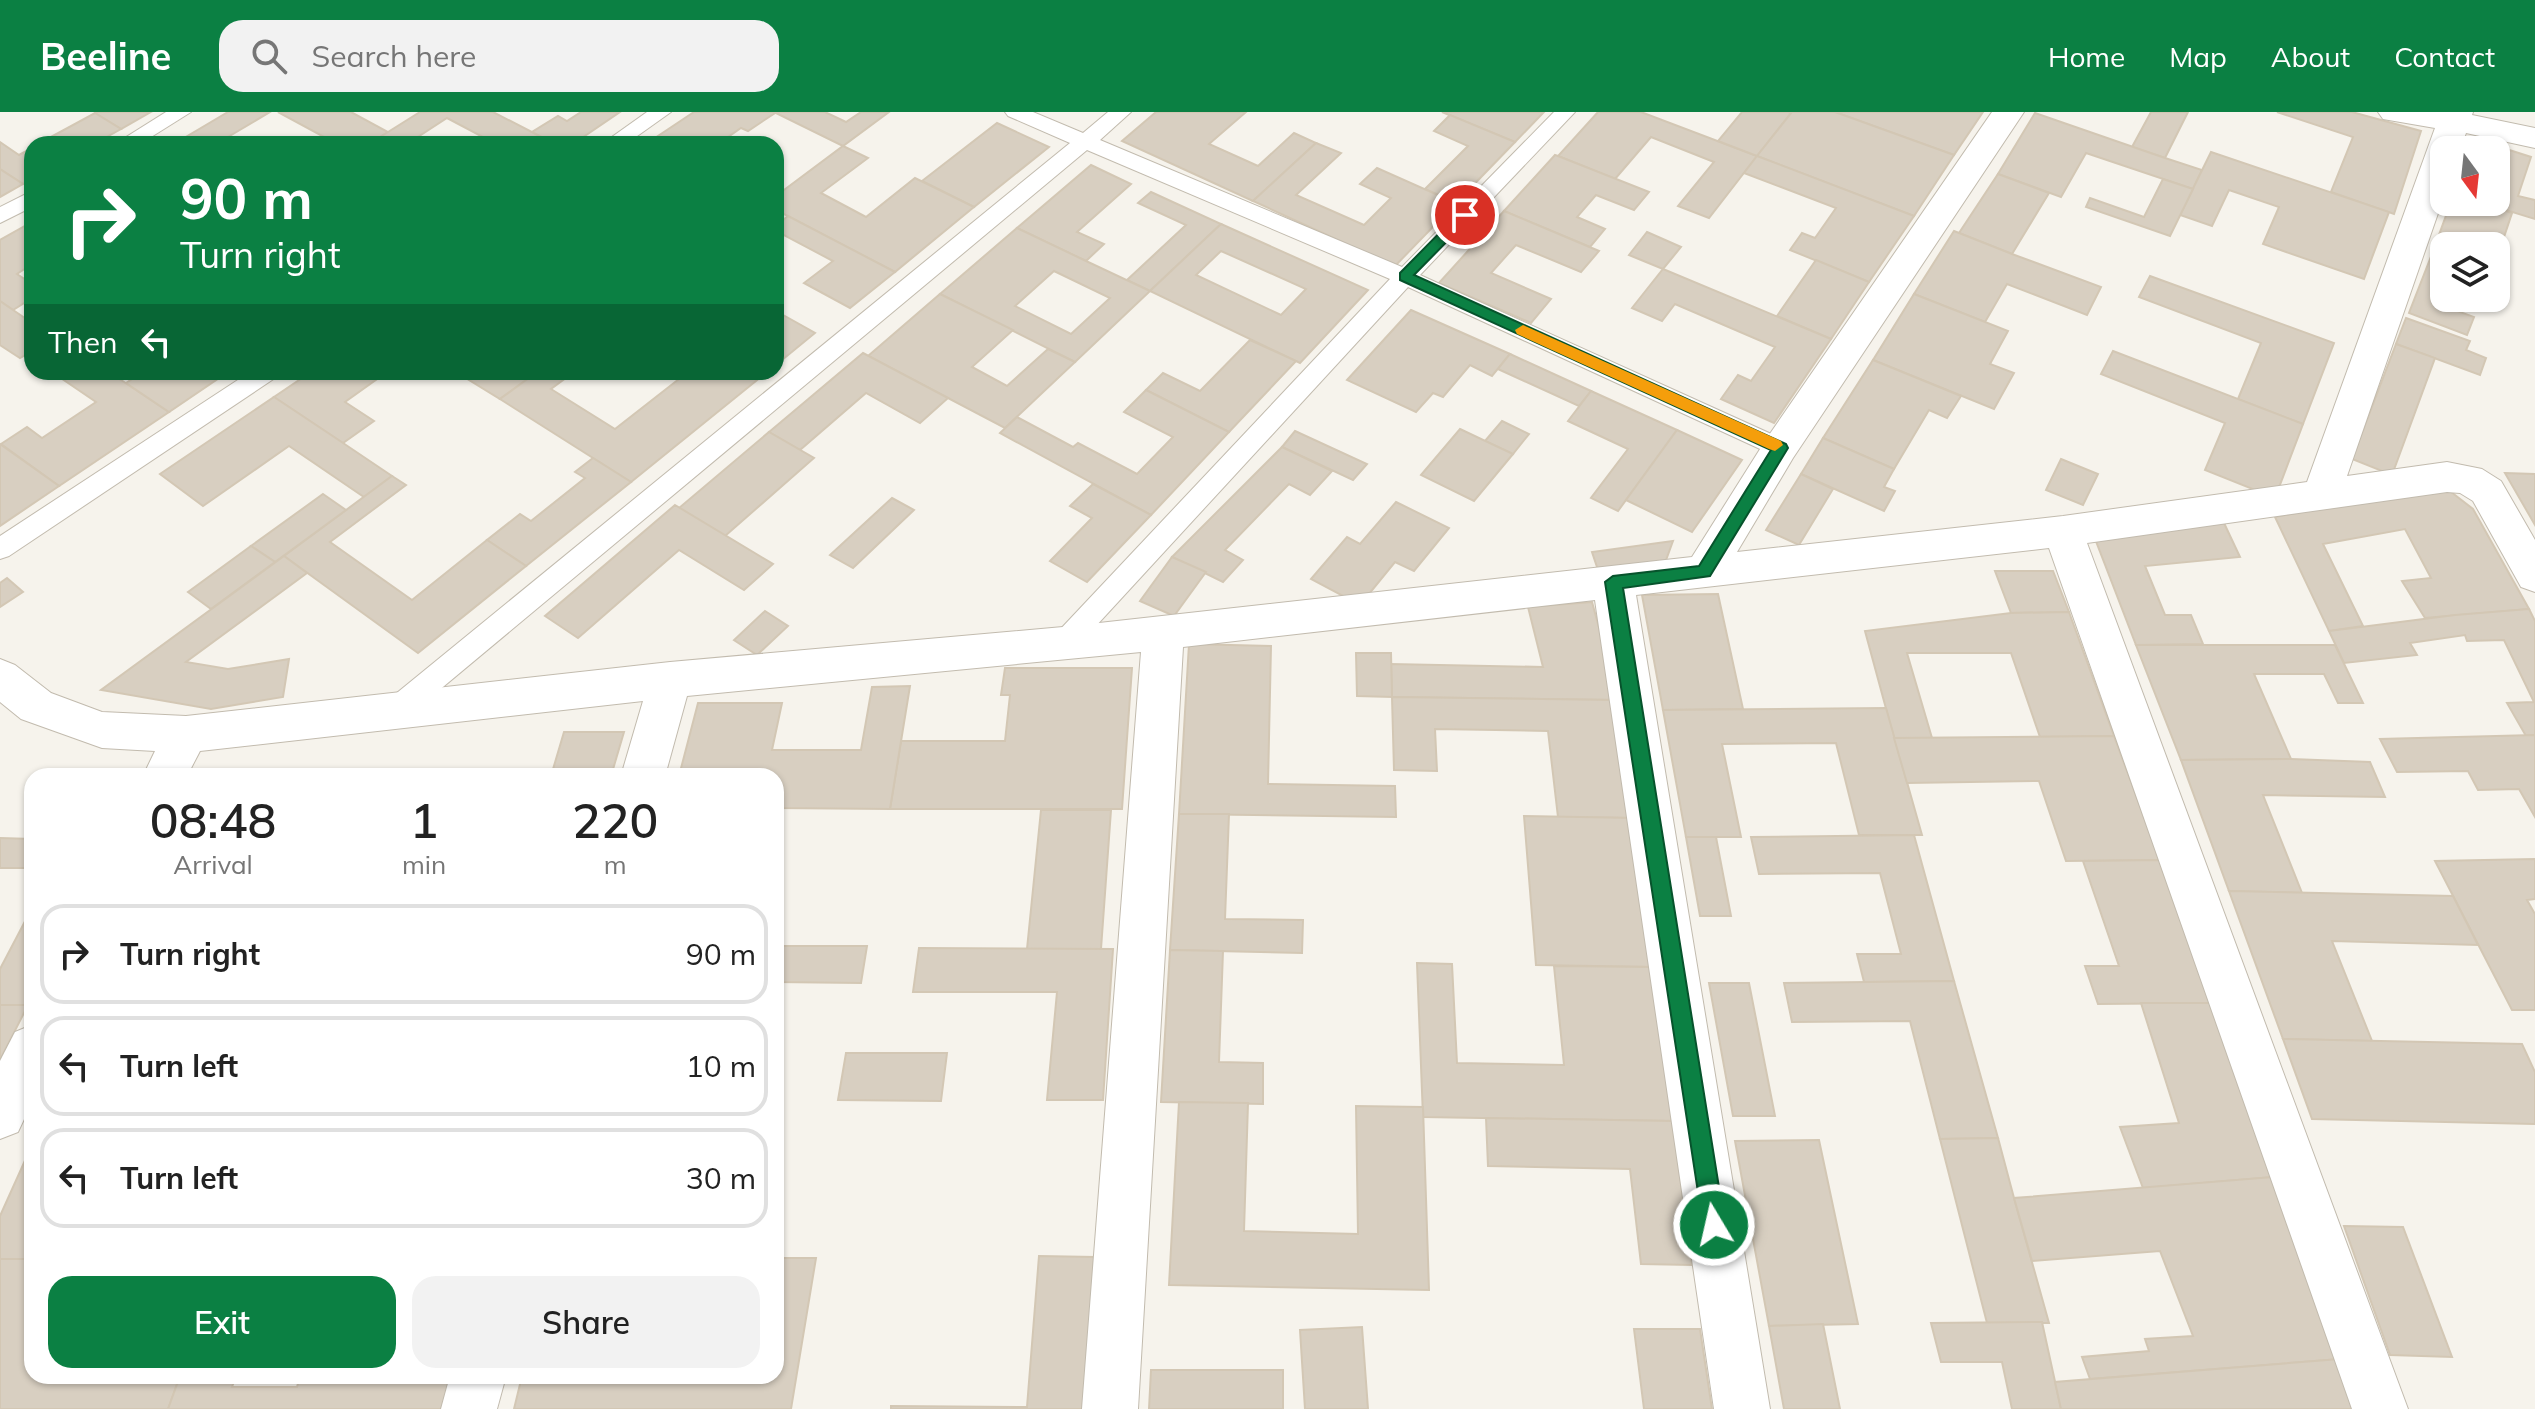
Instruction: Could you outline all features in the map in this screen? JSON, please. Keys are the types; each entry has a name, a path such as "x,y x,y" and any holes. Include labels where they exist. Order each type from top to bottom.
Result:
{"street":[{"path":"1704,572 1780,448 2008,112"},
{"path":"2394,112 2456,117 2535,138"},
{"path":"2321,496 2456,117"},
{"path":"0,677 36,706 102,730 186,734 670,680 1063,644 1704,572 2063,531 2447,477 2468,479 2487,491 2535,576"},
{"path":"2063,531 2380,1409"},
{"path":"1613,582 1742,1409"},
{"path":"1110,1409 1163,631"},
{"path":"645,768 670,680"},
{"path":"169,768 186,734"},
{"path":"0,1114 24,1065"},
{"path":"469,1409 476,1384"}],"lane":[{"path":"139,136 181,112"},
{"path":"624,136 661,112"},
{"path":"1015,112 1405,277 1780,448"},
{"path":"397,709 1121,112"},
{"path":"1063,644 1405,277 1565,112"},
{"path":"0,216 24,202"},
{"path":"0,549 255,380"}],"building":[{"path":"96,112 151,112 121,129 95,113"},
{"path":"228,112 270,112 230,136 188,136"},
{"path":"278,112 351,112 388,132 382,136 322,136"},
{"path":"420,112 493,112 540,136 481,136 447,118 419,136 382,136"},
{"path":"581,112 620,112 585,136 540,136 532,132 558,116 567,121"},
{"path":"694,112 775,113 748,131 741,128 730,136 658,136"},
{"path":"774,112 825,112 846,122 861,112 889,112 843,146"},
{"path":"1156,112 1246,112 1209,144 1258,166 1294,133 1316,143 1253,201 1122,141"},
{"path":"1442,112 1544,112 1515,142"},
{"path":"1598,112 1641,112 1757,156 1709,218 1678,206 1714,162 1651,137 1615,179 1558,156"},
{"path":"1742,112 1791,113 1757,156 1718,141"},
{"path":"1792,112 1835,112 1954,155 1914,216 1757,156"},
{"path":"1835,112 1983,112 1954,155"},
{"path":"2151,112 2188,112 2165,158 2132,147"},
{"path":"2277,112 2352,112 2421,131 2394,214 2331,192 2353,137"},
{"path":"95,113 121,129 108,136 53,136"},
{"path":"2035,113 2202,170 2193,189 2086,153 2061,197 1998,174"},
{"path":"1450,115 1515,142 1456,203 1425,189 1468,146 1434,131"},
{"path":"997,123 1049,147 974,207 922,181"},
{"path":"0,142 19,155 24,152 24,183 0,169"},
{"path":"1316,143 1341,153 1296,195 1364,225 1391,198 1360,184 1377,168 1456,203 1395,266 1253,201"},
{"path":"843,146 868,158 821,193 866,217 915,178 974,207 895,272 784,214 784,190"},
{"path":"2510,150 2531,157 2518,196 2535,200 2535,219 2510,211"},
{"path":"2211,152 2389,212 2364,279 2263,244 2279,207 2229,190 2212,226 2180,215"},
{"path":"1555,155 1649,192 1634,210 1596,195 1577,217 1605,229 1590,247 1504,211"},
{"path":"1757,156 1914,216 1869,282 1790,250 1802,233 1815,238 1836,208 1744,173"},
{"path":"1091,165 1131,184 1077,232 1104,244 1086,261 1017,228"},
{"path":"0,169 23,184 0,197"},
{"path":"1998,174 2049,193 2012,254 1959,233"},
{"path":"2163,179 2193,189 2170,236 2086,207 2090,198 2144,217"},
{"path":"1151,192 1221,224 1150,291 1127,280 1186,225 1138,203"},
{"path":"1504,211 1599,251 1581,272 1516,245 1491,273 1551,299 1531,323 1439,283"},
{"path":"2512,213 2506,232 2440,232 2446,216 2510,216"},
{"path":"788,216 895,272 850,308 804,283 833,261 784,235 784,219"},
{"path":"1221,224 1368,290 1300,363 1150,291","holes":["1221,251 1306,289 1281,315 1196,275"]},
{"path":"24,226 24,269 17,274 24,279 24,303 13,310 0,301 0,240"},
{"path":"1017,228 1150,291 1075,362 940,294","holes":["1054,271 1110,298 1071,334 1015,306"]},
{"path":"1954,231 2101,287 2087,315 2007,284 1985,322 1914,294"},
{"path":"1647,232 1681,247 1663,269 1629,255"},
{"path":"2430,259 2430,312 2460,312 2474,317 2467,335 2409,313"},
{"path":"1816,260 1869,282 1831,339 1777,316"},
{"path":"1663,269 1831,339 1774,423 1721,399 1738,375 1751,381 1775,347 1675,304 1662,321 1632,308"},
{"path":"2150,276 2334,343 2303,424 2238,399 2261,343 2139,297"},
{"path":"940,294 1013,330 972,367 1007,386 1048,349 1075,362 1005,428 868,356"},
{"path":"1914,294 2008,331 1990,364 2014,373 1994,409 1873,360"},
{"path":"0,301 24,318 24,356 20,358 0,345"},
{"path":"1411,310 1510,354 1492,376 1470,365 1443,397 1433,393 1416,412 1347,380"},
{"path":"784,316 815,333 784,358"},
{"path":"2406,318 2470,341 2466,350 2486,358 2480,375 2396,344"},
{"path":"1250,340 1296,361 1229,432 1146,390 1163,373 1200,391"},
{"path":"2396,344 2435,358 2392,475 2352,459"},
{"path":"2113,351 2303,424 2275,498 2205,470 2225,423 2101,374"},
{"path":"863,353 948,398 920,423 866,393 800,450 769,432"},
{"path":"1510,354 1591,391 1579,406 1498,369"},
{"path":"1873,360 1961,396 1947,418 1929,410 1894,469 1823,438"},
{"path":"64,380 121,380 169,412 59,486 1,444 27,427 42,438 96,402"},
{"path":"131,380 216,380 169,412 126,383"},
{"path":"299,380 376,380 345,402 374,421 343,443 274,397"},
{"path":"469,380 526,380 500,399"},
{"path":"526,380 563,380 551,389 615,429 678,380 757,380 631,482 500,399"},
{"path":"1146,390 1229,432 1151,515 1000,433 1017,417 1073,447 1078,443 1137,474 1173,437 1124,412"},
{"path":"1591,391 1677,430 1618,511 1591,498 1628,449 1568,421"},
{"path":"274,397 392,476 364,497 289,446 203,506 160,474"},
{"path":"1502,421 1529,434 1513,454 1485,441"},
{"path":"1460,429 1513,454 1474,501 1421,475"},
{"path":"1677,430 1742,460 1692,532 1626,500"},
{"path":"1295,431 1367,464 1353,480 1282,447"},
{"path":"769,432 814,458 725,536 679,508"},
{"path":"1823,438 1894,469 1884,487 1895,491 1884,511 1801,474"},
{"path":"0,444 59,486 0,526"},
{"path":"1282,447 1332,471 1310,495 1289,484 1225,550 1243,560 1223,582 1172,557"},
{"path":"593,458 631,482 526,566 487,540 520,514 531,521 585,478 575,472"},
{"path":"2061,459 2098,474 2083,505 2046,490"},
{"path":"2505,473 2535,474 2535,525"},
{"path":"1801,474 1833,489 1799,545 1766,530"},
{"path":"392,476 406,485 330,542 412,600 487,540 526,566 418,653 284,556"},
{"path":"1093,484 1151,515 1087,582 1050,561 1092,518 1070,506"},
{"path":"2442,485 2473,509 2529,609 2425,618 2402,581 2431,578 2405,529 2323,544 2363,626 2329,631 2275,517"},
{"path":"323,494 346,510 275,562 251,546"},
{"path":"892,498 914,510 853,568 830,555"},
{"path":"1396,502 1449,528 1414,571 1395,562 1360,605 1311,579 1347,537 1360,544"},
{"path":"675,505 773,564 744,590 679,550 578,638 545,616"},
{"path":"2224,523 2240,557 2145,566 2165,615 2191,615 2203,644 2136,645 2094,536"},
{"path":"1673,541 1662,571 1601,579 1592,552"},
{"path":"251,546 275,562 211,609 188,592"},
{"path":"284,556 307,573 186,662 228,669 289,659 283,697 211,709 101,690"},
{"path":"1172,557 1206,572 1174,616 1140,601"},
{"path":"1995,571 2053,571 2069,612 2011,613"},
{"path":"7,578 23,592 0,607 0,583"},
{"path":"1718,594 1743,709 1663,710 1642,595"},
{"path":"1592,602 1610,668 1614,700 1392,697 1391,664 1543,667 1528,607"},
{"path":"2529,609 2535,621 2535,735 2526,736 2507,703 2534,702 2504,640 2467,641 2465,635 2410,643 2417,655 2344,663 2329,631 2455,615"},
{"path":"765,611 788,626 757,655 734,640"},
{"path":"2069,612 2114,736 2040,737 2011,653 1907,653 1932,738 1894,738 1865,631 2011,613"},
{"path":"1189,644 1271,646 1268,784 1395,786 1396,817 1179,814"},
{"path":"2136,645 2335,645 2363,703 2338,703 2324,674 2254,674 2291,759 2181,760"},
{"path":"1356,653 1391,653 1392,697 1357,696"},
{"path":"1005,668 1132,668 1122,809 890,809 901,741 1005,741 1010,695 1001,695"},
{"path":"910,686 890,809 784,808 784,768 681,768 698,703 782,703 772,750 861,750 872,687"},
{"path":"1392,697 1614,700 1634,818 1558,817 1548,731 1435,729 1437,771 1394,770"},
{"path":"1886,708 1922,835 1859,835 1836,743 1722,744 1741,837 1686,837 1663,710"},
{"path":"564,732 624,732 613,768 553,768"},
{"path":"2535,735 2535,817 2519,789 2478,790 2468,771 2397,772 2380,739"},
{"path":"2114,736 2160,860 2066,861 2039,781 1907,783 1894,738"},
{"path":"2181,760 2370,762 2385,797 2263,795 2302,893 2229,891"},
{"path":"1041,810 1111,810 1101,949 1027,949"},
{"path":"1179,814 1229,814 1225,919 1303,920 1302,953 1170,950"},
{"path":"1524,816 1634,818 1653,967 1536,965"},
{"path":"1914,835 1954,981 1864,982 1857,954 1901,954 1880,873 1759,874 1751,837"},
{"path":"1686,837 1716,837 1731,916 1700,916"},
{"path":"0,838 24,839 24,868 0,868"},
{"path":"2535,859 2535,899 2527,900 2535,914 2535,1010 2512,1010 2435,861"},
{"path":"2160,860 2214,1003 2098,1004 2085,966 2119,966 2083,861"},
{"path":"2229,891 2453,896 2478,945 2332,941 2372,1041 2283,1039"},
{"path":"24,923 24,1005 0,1005 0,969"},
{"path":"784,946 867,946 861,983 784,982"},
{"path":"919,948 1113,949 1103,1100 1047,1100 1057,992 913,992"},
{"path":"1170,950 1223,951 1219,1062 1263,1063 1263,1104 1161,1102"},
{"path":"1417,963 1452,964 1457,1063 1564,1065 1554,966 1653,967 1673,1121 1423,1117"},
{"path":"1954,981 1998,1138 1940,1139 1910,1021 1792,1022 1784,983"},
{"path":"1709,983 1749,983 1775,1116 1733,1116"},
{"path":"2141,1003 2214,1003 2273,1177 2143,1188 2120,1127 2179,1123"},
{"path":"0,1005 24,1005 24,1013 0,1060"},
{"path":"2283,1039 2522,1044 2535,1072 2535,1124 2312,1119"},
{"path":"846,1053 947,1053 941,1101 838,1100"},
{"path":"1179,1102 1248,1103 1244,1231 1358,1234 1356,1106 1423,1107 1429,1290 1169,1285"},
{"path":"1486,1118 1673,1121 1692,1265 1641,1264 1630,1169 1488,1166"},
{"path":"1998,1138 2049,1323 1987,1323 1940,1139"},
{"path":"1819,1140 1858,1324 1769,1326 1735,1141"},
{"path":"24,1163 24,1259 0,1259 0,1216"},
{"path":"2273,1177 2340,1359 2090,1379 2082,1357 2149,1351 2145,1339 2193,1336 2160,1251 2032,1261 2014,1198"},
{"path":"2344,1226 2403,1227 2452,1357 2390,1355"},
{"path":"1039,1256 1095,1257 1085,1409 891,1409 891,1406 1027,1407"},
{"path":"784,1258 816,1258 791,1409 514,1409 520,1384 784,1384"},
{"path":"0,1259 24,1259 24,1384 177,1384 168,1409 0,1409"},
{"path":"2042,1322 2061,1409 2012,1409 2002,1362 1941,1362 1931,1323"},
{"path":"1823,1324 1840,1409 1784,1409 1769,1326"},
{"path":"1362,1327 1368,1409 1305,1409 1300,1330"},
{"path":"1634,1329 1700,1329 1712,1409 1644,1409"},
{"path":"2340,1359 2356,1409 2061,1409 2055,1382"},
{"path":"1151,1370 1283,1370 1283,1409 1149,1409"},
{"path":"177,1384 297,1387 298,1384 449,1384 442,1409 168,1409"}],"slow traffic":[{"path":"1523,330 1775,445"}],"route":[{"path":"1465,215 1405,277 1780,448 1704,572 1613,582 1714,1225"}]}
